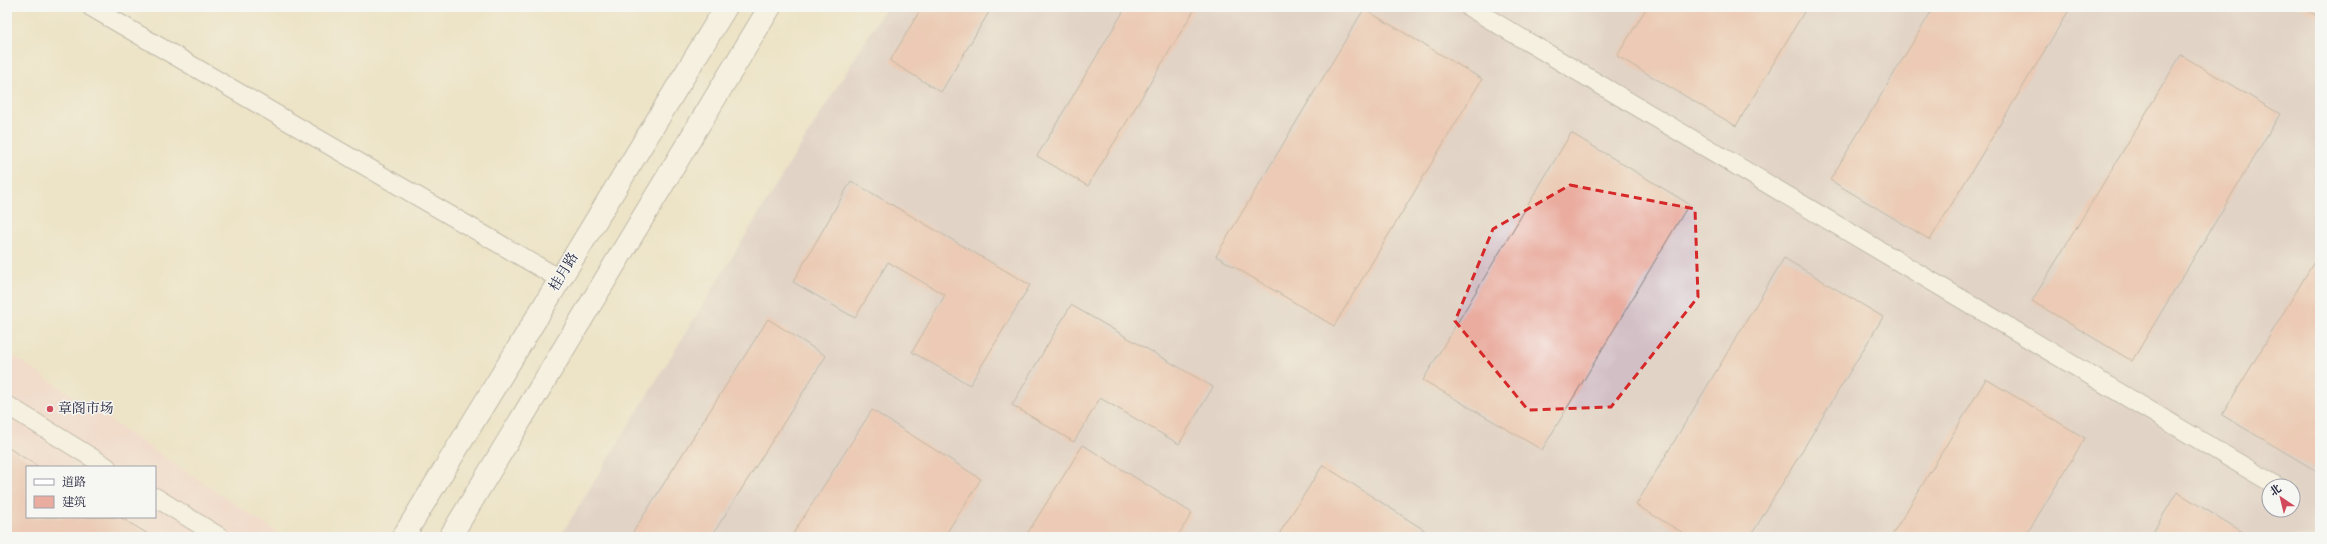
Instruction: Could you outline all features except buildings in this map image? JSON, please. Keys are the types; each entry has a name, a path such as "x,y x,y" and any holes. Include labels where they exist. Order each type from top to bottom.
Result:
{"main road":[{"name":"桂月路","path":"403,537 726,7"},
{"path":"450,537 770,7"}],"lane":[{"path":"92,7 560,279"},
{"path":"1469,7 2263,478"},
{"path":"7,405 105,466"},
{"path":"156,498 220,537"}],"highlighted area":[{"path":"1570,185 1695,209 1698,297 1611,407 1528,410 1455,321 1493,229"}],"shaded area":[{"path":"886,7 2320,7 2320,537 560,537"},
{"name":"章阁市场","path":"7,352 284,537 7,537"}],"place":[{"name":"章阁市场","path":"50,409"}]}
